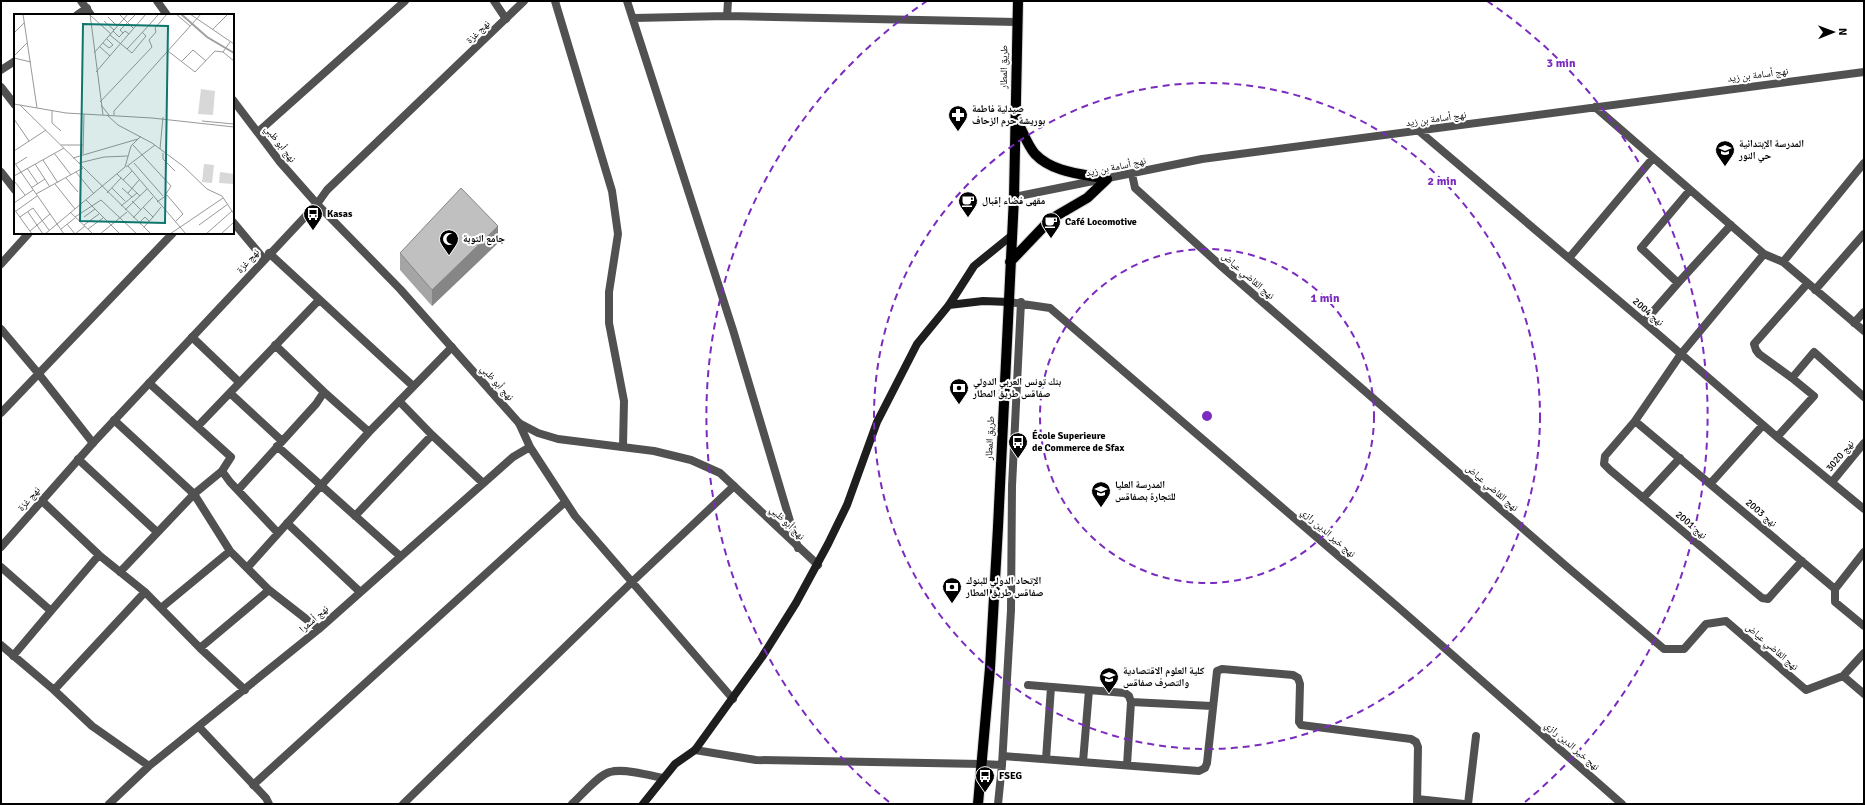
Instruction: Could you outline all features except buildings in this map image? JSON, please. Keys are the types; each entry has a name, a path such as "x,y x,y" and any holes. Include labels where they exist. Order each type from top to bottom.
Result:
{"main road":[{"name":"طريق المطار","path":"978,804 990,668 1014,197 1018,1"},
{"path":"1015,118 1034,153 1044,161 1068,172 1107,179"},
{"path":"1010,262 1051,219 1087,198 1107,179"},
{"path":"643,804 662,778 675,764 695,750 753,672 818,565 847,505 877,422 917,344 949,305 974,266 1011,236"},
{"path":"949,305 983,301 1008,302"}],"street":[{"path":"157,1 166,14"},
{"path":"258,132 405,1"},
{"path":"494,1 506,19"},
{"name":"نهج غزة","path":"1,547 92,443 269,253 317,204 327,190 524,1"},
{"path":"555,1 612,191 616,215 618,234 609,292 609,323 624,401 623,446"},
{"path":"627,1 634,18 733,330 799,548"},
{"path":"727,16 728,1"},
{"path":"78,14 84,4 90,14"},
{"path":"634,18 727,16 1017,22"},
{"path":"1,70 14,61"},
{"name":"نهج أسامة بن زيد","path":"1014,197 1202,159 1864,72"},
{"path":"1,86 14,104"},
{"name":"نهج أبو ظبي","path":"234,101 280,162 317,204 400,289 519,423 538,433 558,439 654,451 691,460 720,473 818,565"},
{"path":"1595,107 1764,254 1783,262 1864,331"},
{"name":"نهج 2004","path":"1419,131 1777,437 1864,509"},
{"path":"1569,258 1652,158"},
{"path":"1783,262 1863,166"},
{"path":"1,172 4,181 14,189"},
{"name":"نهج القاضي عياض","path":"1132,174 1135,188 1221,266 1566,566 1664,649 1684,649 1706,624 1726,622 1806,690 1843,676"},
{"path":"1678,283 1641,248 1690,190"},
{"path":"234,223 264,259"},
{"path":"1644,322 1731,225"},
{"path":"1,264 28,234"},
{"path":"1,413 172,234"},
{"path":"1815,290 1864,234"},
{"path":"269,253 413,386"},
{"path":"1635,421 1681,354 1764,254"},
{"path":"1777,437 1814,396 1759,354 1754,344 1807,284"},
{"path":"198,426 319,300"},
{"name":"نهج خير الدين رازي","path":"1008,302 1021,302 1050,308 1400,608 1622,804"},
{"path":"998,804 1003,756 1011,610 1012,486 1021,302"},
{"path":"1854,323 1864,312"},
{"path":"1,328 92,443"},
{"path":"192,337 239,382"},
{"path":"275,345 324,392 369,432"},
{"path":"246,568 369,432 452,348"},
{"path":"1792,378 1814,352 1864,397"},
{"path":"120,572 194,494 222,470 231,457 149,383"},
{"path":"238,490 316,404 324,392"},
{"path":"230,393 321,485 400,556"},
{"path":"399,401 432,435 484,483"},
{"path":"114,420 194,494 230,551 246,568 269,590 318,629"},
{"name":"نهج 2003","path":"1635,421 1835,589"},
{"name":"نهج 2001","path":"1635,421 1605,456 1604,464 1643,498 1766,600 1802,561"},
{"path":"519,423 530,447 575,516 633,581 733,699"},
{"path":"1710,484 1763,424"},
{"path":"355,516 432,435"},
{"name":"نهج 3020","path":"1832,482 1864,443"},
{"name":"نهج أسمرا","path":"109,804 150,766 199,728 318,629 359,591 513,457 530,447"},
{"path":"1643,498 1680,458"},
{"path":"78,459 157,532"},
{"path":"222,470 238,490 278,533"},
{"path":"403,804 633,581 734,486"},
{"path":"41,500 99,555 145,592 200,648 245,690"},
{"path":"253,784 565,502"},
{"path":"287,523 359,591"},
{"path":"161,608 230,551"},
{"path":"1864,552 1835,589 1835,602 1864,626"},
{"path":"13,656 99,555"},
{"path":"1,567 51,611"},
{"path":"200,648 269,590"},
{"path":"54,690 145,592"},
{"path":"1,645 54,690 92,726 150,766"},
{"path":"1864,653 1843,676 1864,694"},
{"path":"1003,756 1200,771 1207,764 1215,678 1217,671 1222,669 1293,675 1298,678 1300,684 1299,722 1301,725 1411,739 1416,742 1418,747 1417,801 1464,804"},
{"path":"1028,685 1125,693 1129,696 1131,702 1127,765"},
{"path":"1046,759 1051,687"},
{"path":"1083,762 1089,690"},
{"path":"1131,702 1212,706"},
{"path":"199,728 266,798 269,804"},
{"path":"1468,804 1476,736"},
{"path":"695,750 769,761 1002,765"},
{"path":"572,804 601,776 610,771 631,772 662,778"}],"place":[{"name":"صيدلية فاطمة بوريشة حرم الزحاف","path":"958,132"},
{"name":"المدرسة الإبتدائية حي النور","path":"1725,167"},
{"name":"مقهى فضاء إقبال","path":"968,218"},
{"name":"Kasas","path":"313,231"},
{"name":"Café Locomotive","path":"1051,239"},
{"name":"جامع التوبة","path":"449,256"},
{"name":"بنك تونس العربي الدولي صفاقس طريق المطار","path":"959,405"},
{"name":"École Superieure de Commerce de Sfax","path":"1018,459"},
{"name":"المدرسة العليا للتجارة بصفاقس","path":"1101,508"},
{"name":"الإتحاد الدولي للبنوك صفاقس طريق المطار","path":"952,604"},
{"name":"كلية العلوم الاقتصادية والتصرف صفاقس","path":"1109,694"},
{"name":"FSEG","path":"985,793"}]}
